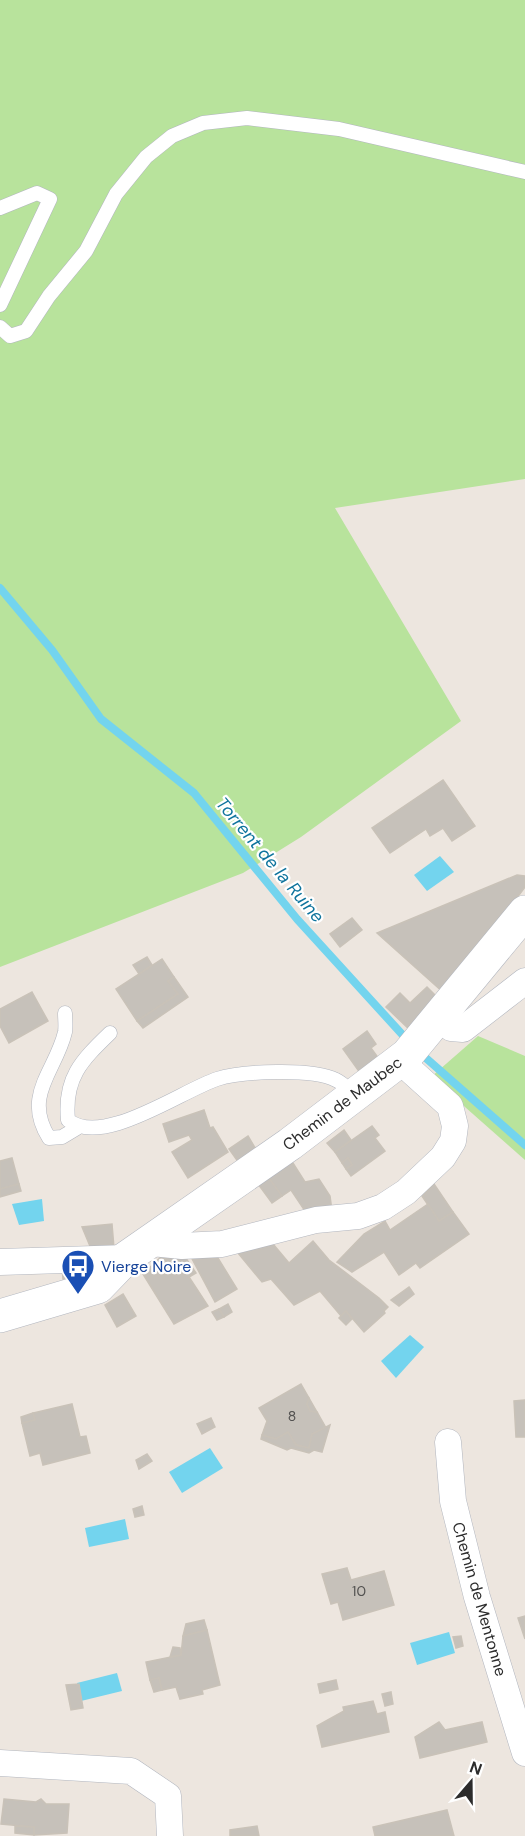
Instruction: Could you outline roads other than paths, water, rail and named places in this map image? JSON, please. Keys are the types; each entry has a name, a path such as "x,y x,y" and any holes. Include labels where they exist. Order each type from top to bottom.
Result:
{"street":[{"name":"Chemin de Maubec","path":"0,1316 98,1287 139,1250 407,1055 525,912"},
{"path":"440,1016 451,1028 463,1029 525,981"},
{"path":"0,1262 222,1244 316,1220 358,1216 383,1207 406,1192 443,1157 453,1141 454,1126 450,1106 399,1060"},
{"name":"Chemin de Mentonne","path":"448,1442 453,1500 474,1586 525,1753"},
{"path":"0,1762 131,1771 168,1796 170,1836"}],"lane":[{"path":"0,327 10,336 26,331 49,296 86,251 116,194 146,157 172,136 203,123 247,118 339,129 525,172"},
{"path":"0,208 37,192 50,199 0,305"},
{"path":"65,1013 64,1032 42,1083 38,1108 41,1126 49,1138 62,1137 77,1128 91,1129 123,1121 156,1109 216,1079 239,1074 311,1075 336,1079 354,1095"},
{"path":"77,1128 68,1120 66,1100 71,1080 84,1058 110,1033"}],"water":[{"path":"440,856 454,872 427,891 414,875"},
{"path":"42,1199 44,1221 19,1225 12,1204"},
{"path":"410,1335 424,1347 396,1378 381,1361"},
{"path":"210,1448 223,1468 182,1493 169,1472"},
{"path":"125,1519 129,1539 89,1547 85,1528"},
{"path":"449,1632 455,1653 417,1665 410,1643"},
{"path":"117,1673 122,1691 81,1701 77,1683"}],"waterway":[{"name":"Torrent de la Ruine","path":"0,588 52,650 101,719 194,793 297,919 410,1043"},
{"name":"Torrent de la Ruine","path":"419,1052 525,1145"}],"place":[{"name":"Vierge Noire","path":"78,1295"}]}
